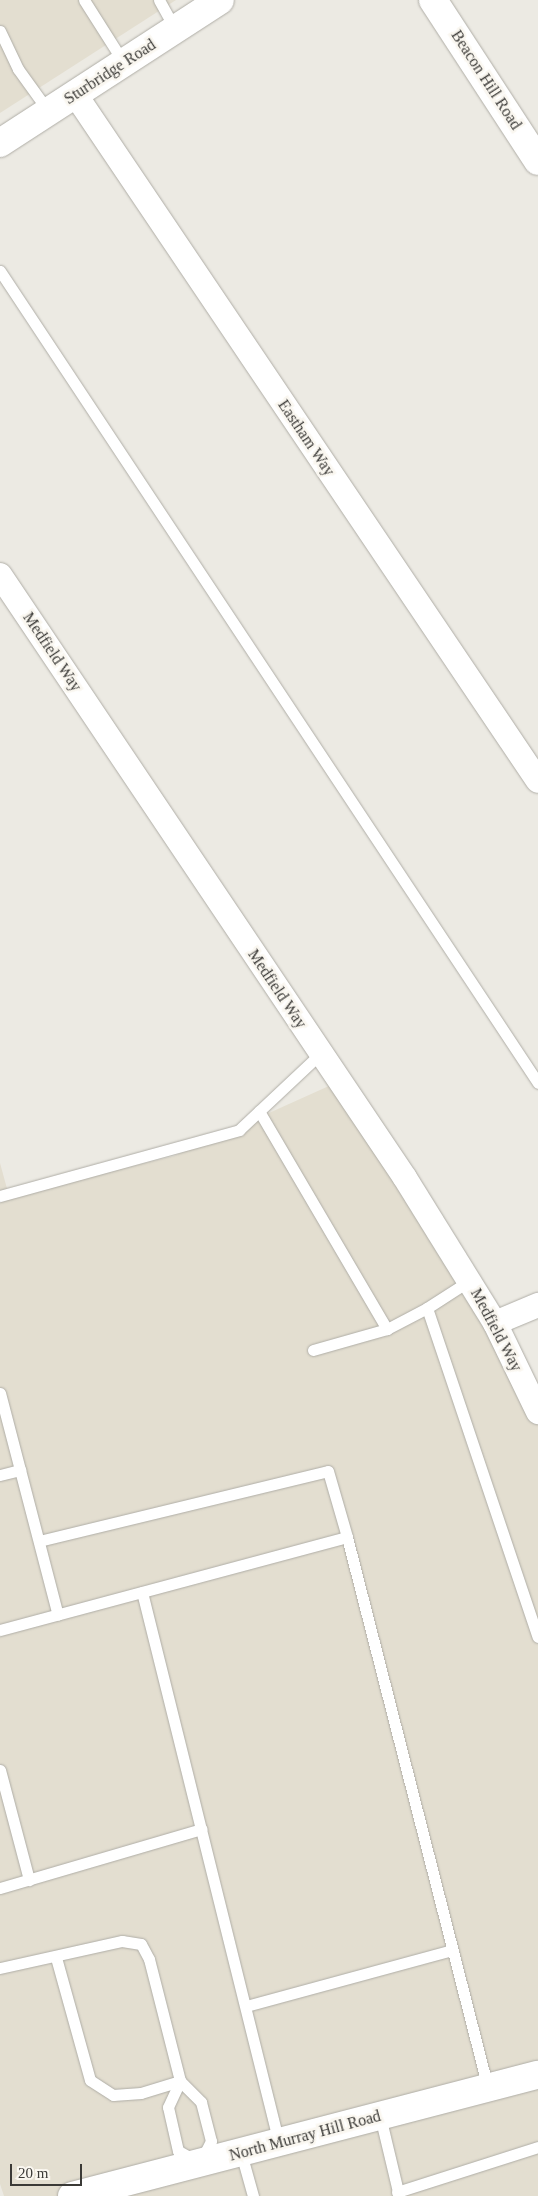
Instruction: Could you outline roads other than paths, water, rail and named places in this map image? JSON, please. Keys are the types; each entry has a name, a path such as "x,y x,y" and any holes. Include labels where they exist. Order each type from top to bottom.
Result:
{"street":[{"name":"Sturbridge Road","path":"0,143 220,0"},
{"name":"Beacon Hill Road","path":"433,0 538,161"},
{"name":"Eastham Way","path":"75,94 538,781"},
{"name":"Medfield Way","path":"0,576 405,1178 495,1323 538,1412"},
{"path":"495,1323 538,1305"},
{"name":"North Murray Hill Road","path":"72,2196 538,2075"}],"lane":[{"path":"84,0 124,63"},
{"path":"159,0 176,29"},
{"path":"0,31 18,69 49,112"},
{"path":"0,271 538,1084"},
{"path":"0,1196 239,1130 321,1053"},
{"path":"259,1111 387,1329"},
{"path":"312,1350 387,1329 427,1308 469,1281"},
{"path":"427,1308 538,1637"},
{"path":"0,1393 58,1615"},
{"path":"0,1475 20,1470"},
{"path":"39,1541 328,1470 347,1537 488,2088"},
{"path":"0,1630 347,1537"},
{"path":"142,1592 279,2142"},
{"path":"0,1770 29,1880"},
{"path":"0,1888 202,1829"},
{"path":"0,1968 122,1941 141,1944 149,1959 180,2081 201,2102 211,2141 200,2163 178,2151 168,2107 180,2081"},
{"path":"246,2006 452,1950"},
{"path":"56,1957 90,2080 113,2095 141,2093 180,2081"},
{"path":"380,2116 398,2194 538,2147"},
{"path":"241,2153 253,2196"}]}
